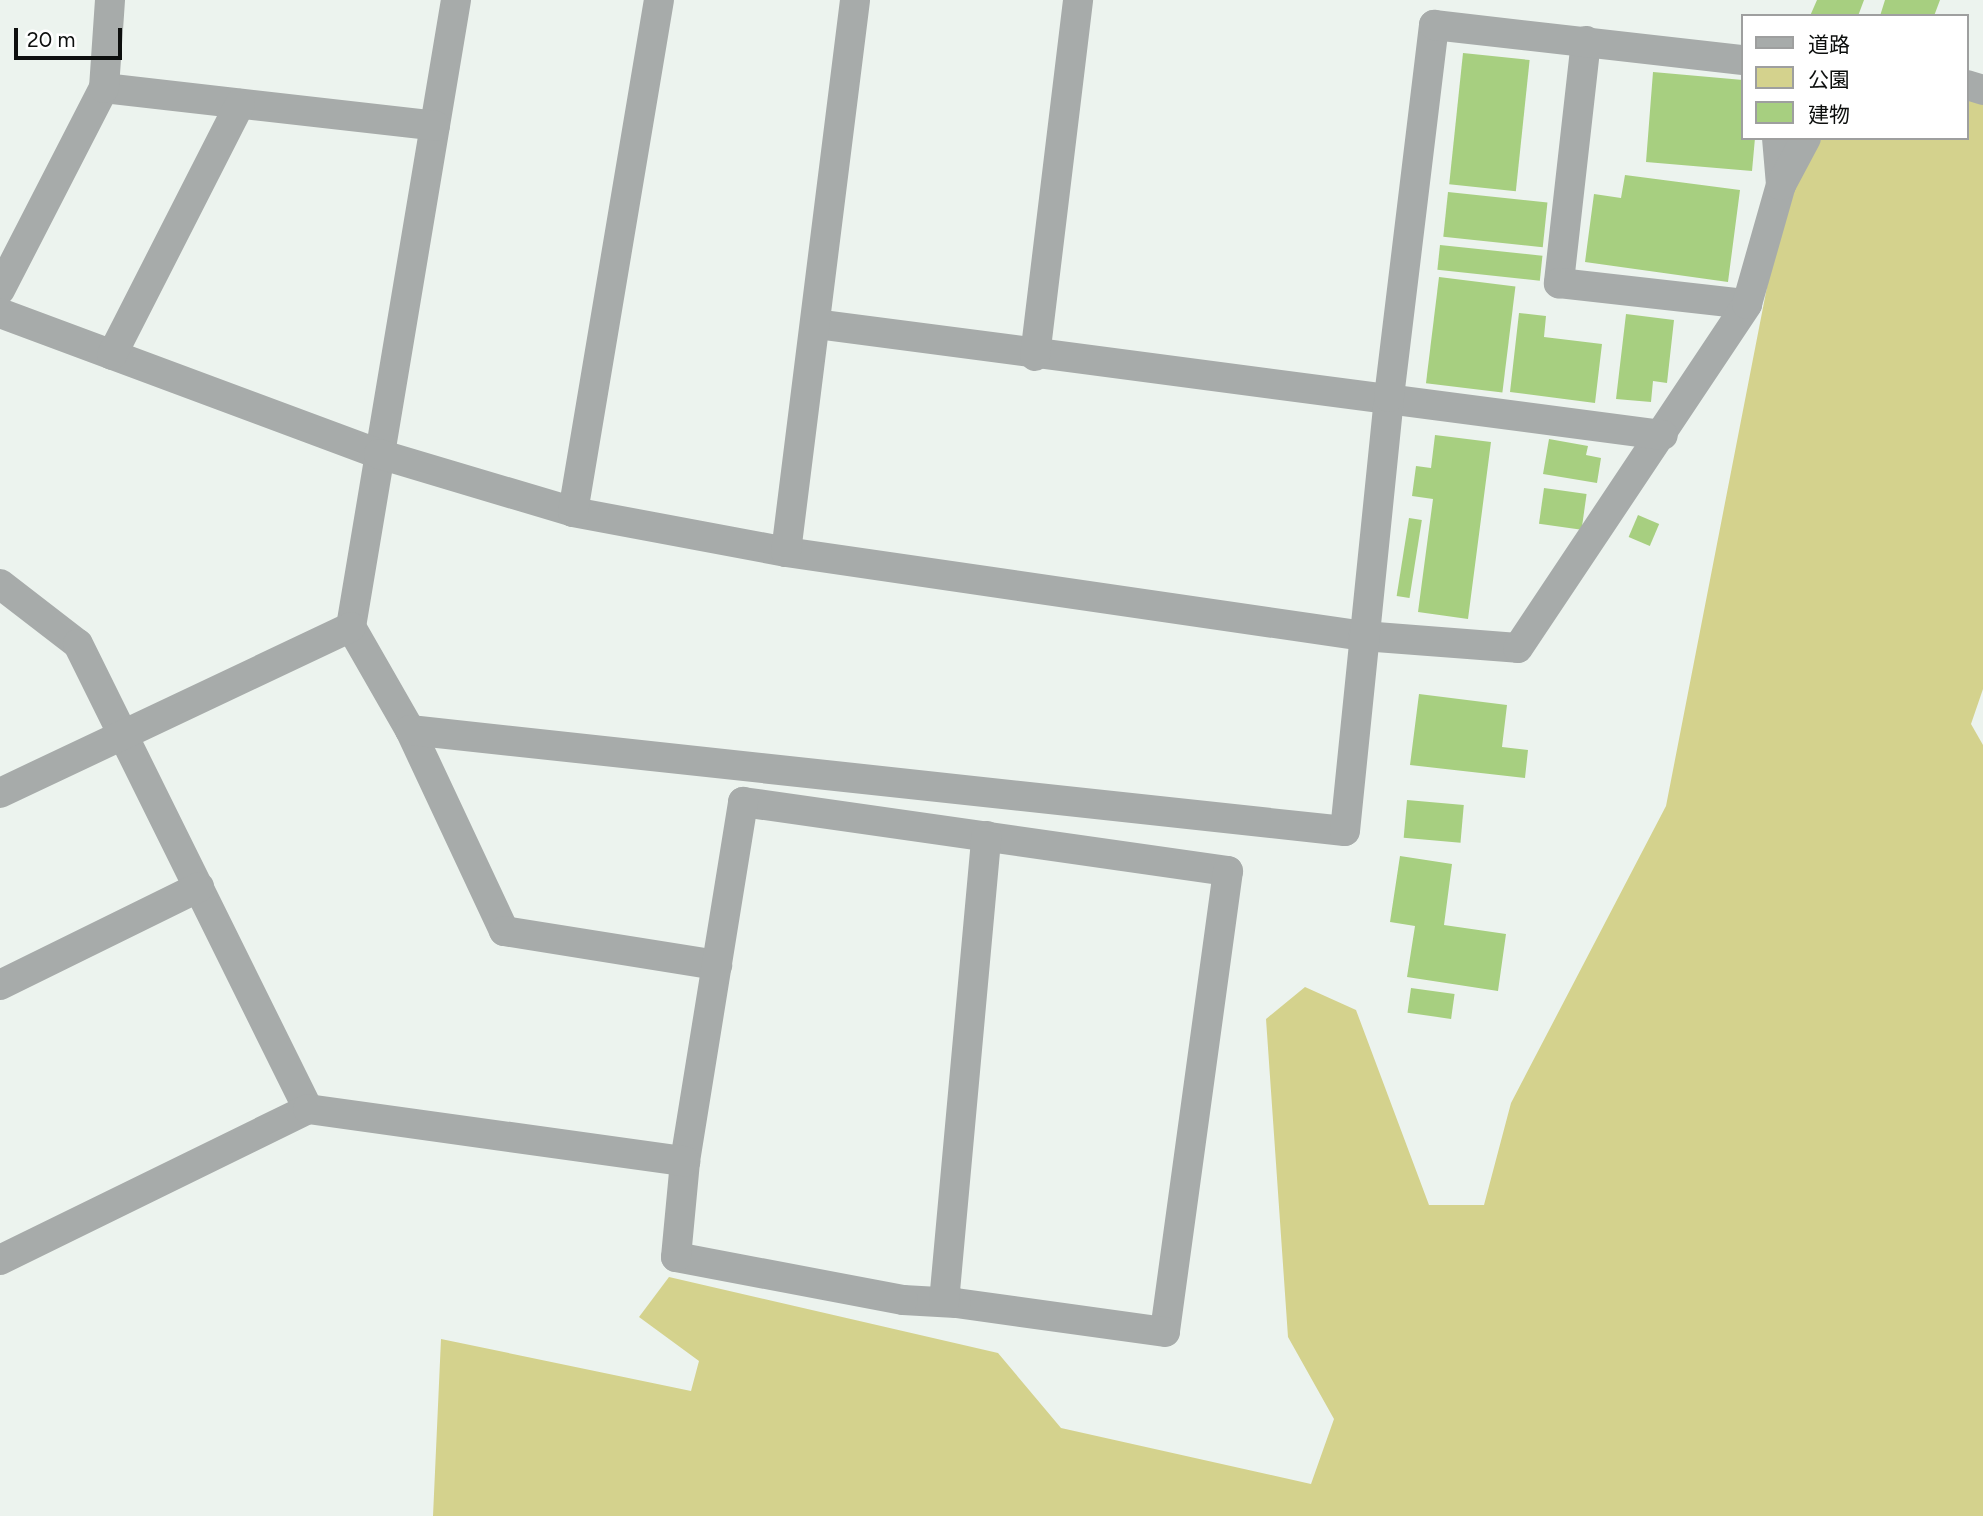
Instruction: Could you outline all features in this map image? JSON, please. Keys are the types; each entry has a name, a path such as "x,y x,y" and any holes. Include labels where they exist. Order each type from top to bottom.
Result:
{"street":[{"path":"0,290 104,88 110,0"},
{"path":"456,0 351,627 410,730 504,931 717,965"},
{"path":"573,512 659,0"},
{"path":"786,552 855,0"},
{"path":"1035,356 1078,0"},
{"path":"410,730 1345,831 1389,397 1434,24 1742,60"},
{"path":"1586,41 1559,283 1747,304"},
{"path":"104,88 435,125"},
{"path":"112,355 240,104"},
{"path":"1777,140 1781,185"},
{"path":"0,313 379,454 573,512 786,552 1363,636 1518,648 1663,435 1747,304 1781,185 1805,140"},
{"path":"816,324 1035,356 1389,397 1663,435"},
{"path":"7,599 78,644 308,1109"},
{"path":"0,793 351,627"},
{"path":"743,802 986,836 1228,871 1165,1332 944,1302 903,1300 676,1257 685,1161 743,802"},
{"path":"944,1302 986,836"},
{"path":"0,985 199,887"},
{"path":"0,1261 308,1109 685,1161"}],"green space":[{"path":"1969,95 1983,99 1983,689 1971,724 1983,745 1983,1516 433,1516 441,1339 691,1391 699,1361 639,1317 669,1277 998,1353 1061,1428 1311,1484 1334,1419 1288,1337 1266,1019 1305,987 1356,1010 1429,1205 1484,1205 1511,1103 1666,806 1796,140 1969,140"}],"building":[{"path":"1817,0 1864,0 1859,14 1811,14"},
{"path":"1885,0 1940,0 1935,14 1881,14"},
{"path":"1463,53 1530,60 1516,191 1449,184"},
{"path":"1653,72 1742,80 1742,140 1755,140 1752,171 1646,162"},
{"path":"1625,175 1740,190 1728,282 1585,262 1594,194 1621,198"},
{"path":"1448,192 1547,202 1543,247 1443,237"},
{"path":"1440,245 1542,256 1540,281 1437,270"},
{"path":"1439,277 1515,286 1502,393 1426,383"},
{"path":"1519,313 1546,316 1544,337 1602,344 1595,403 1510,392"},
{"path":"1626,314 1674,320 1667,383 1653,381 1651,402 1616,399"},
{"path":"1435,435 1491,442 1468,619 1418,612 1433,499 1412,496 1416,466 1431,468"},
{"path":"1549,439 1588,446 1586,455 1601,458 1597,483 1543,474"},
{"path":"1544,488 1587,494 1582,530 1539,524"},
{"path":"1638,515 1659,524 1650,546 1629,537"},
{"path":"1409,518 1422,520 1409,598 1397,596"},
{"path":"1419,694 1507,705 1502,747 1528,750 1525,778 1410,765"},
{"path":"1407,800 1464,805 1460,843 1404,838"},
{"path":"1400,856 1452,864 1444,925 1506,934 1498,991 1407,977 1415,926 1390,922"},
{"path":"1411,988 1455,994 1451,1019 1408,1013"}]}
